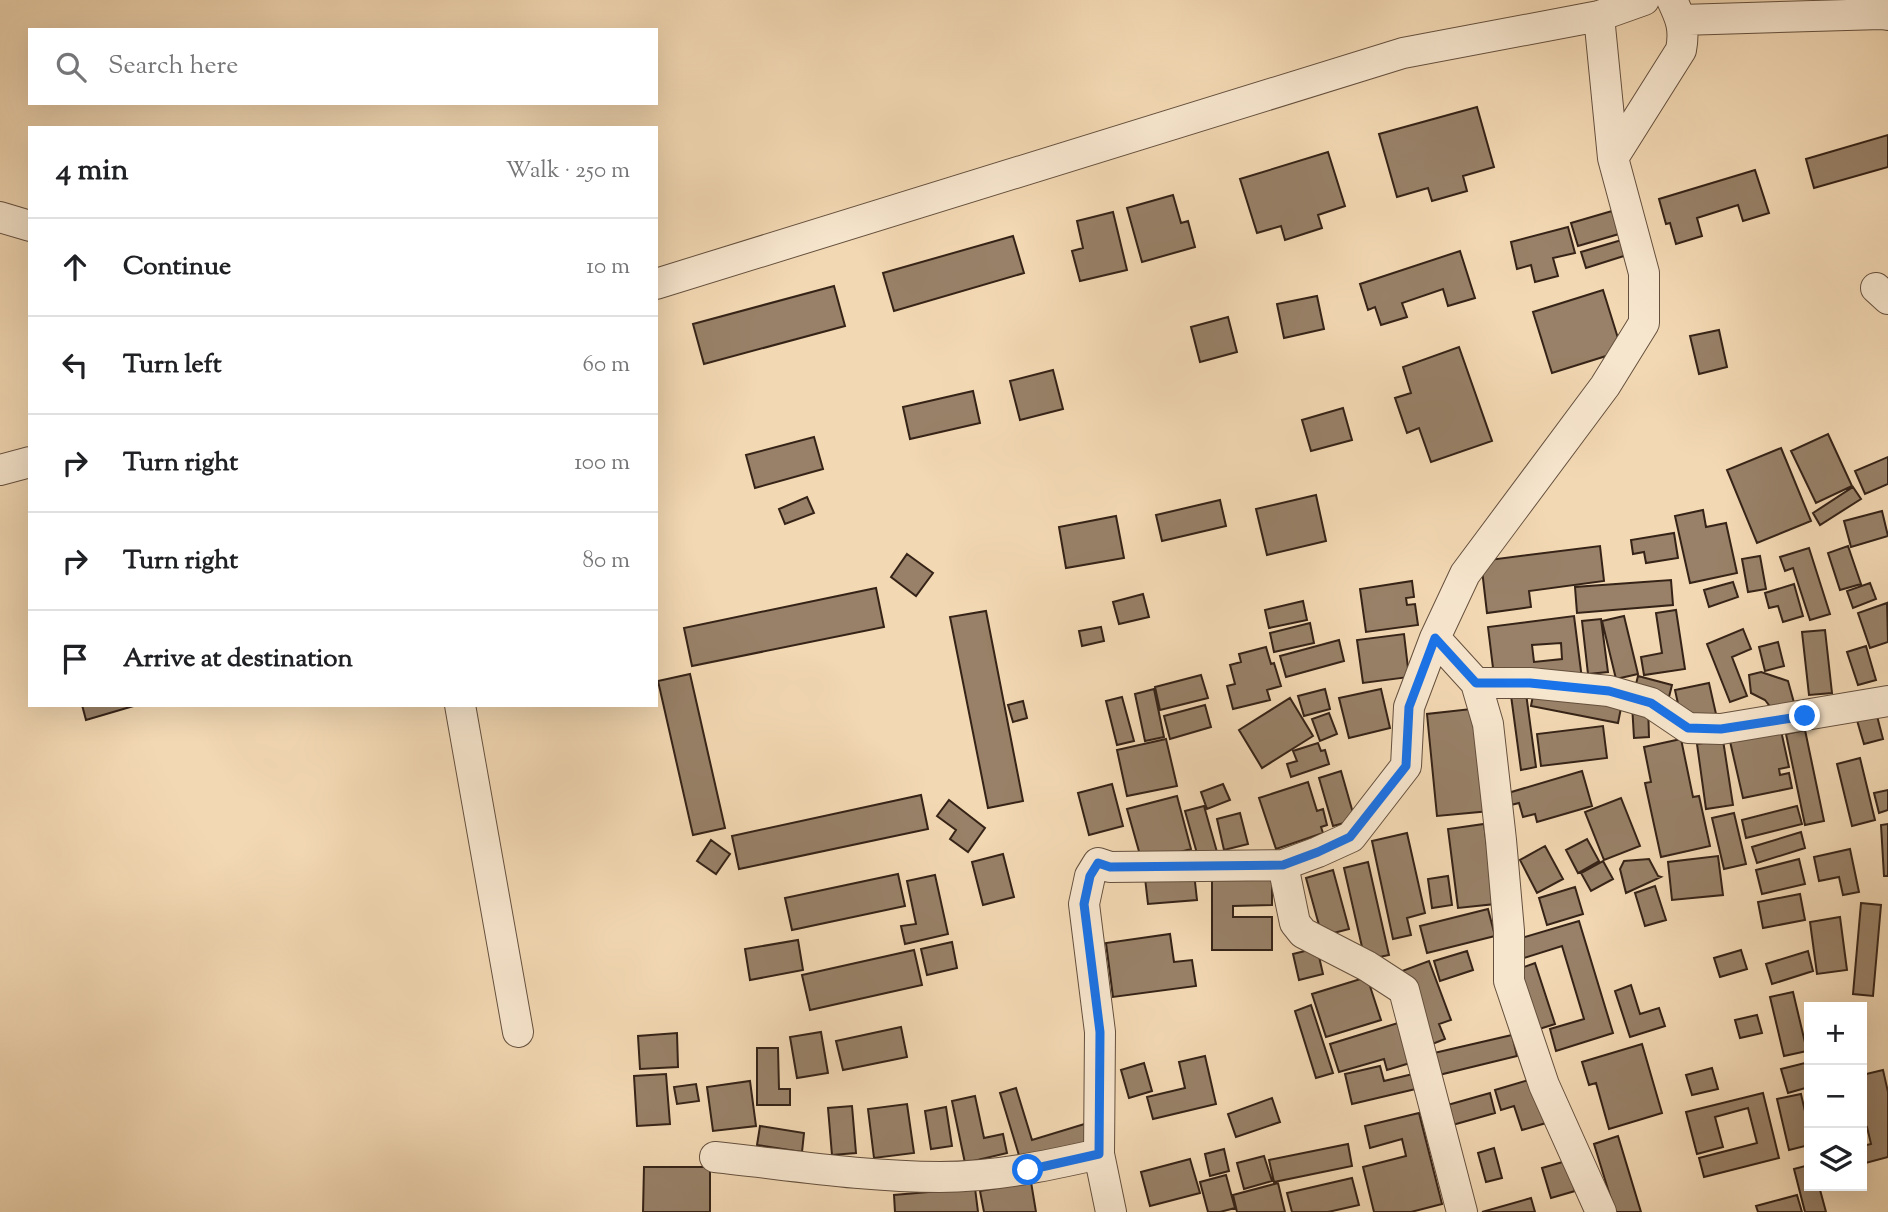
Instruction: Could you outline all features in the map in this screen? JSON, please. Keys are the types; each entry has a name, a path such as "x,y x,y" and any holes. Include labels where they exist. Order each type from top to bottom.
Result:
{"street":[{"path":"658,283 1403,53 1599,16 1644,0"},
{"path":"1613,158 1681,50 1684,35 1676,10 1888,15"},
{"path":"1111,1212 1099,1154 1100,1032 1084,904 1090,876 1098,863 1110,867 1283,865 1350,837 1406,766 1409,707 1435,638 1465,574 1605,386 1644,323 1644,273 1613,158 1599,16"},
{"path":"0,217 28,225"},
{"path":"0,470 28,463"},
{"path":"1435,638 1476,683 1488,724 1502,840 1509,931 1509,981 1544,1085 1601,1212"},
{"path":"1476,683 1530,683 1609,691 1651,703 1688,728 1721,729 1888,701"},
{"path":"460,707 518,1032"},
{"path":"1283,865 1295,923 1303,933 1367,966 1404,990 1462,1212"},
{"path":"715,1157 884,1175 942,1177 1028,1170 1099,1154"}],"building":[{"path":"1477,107 1494,167 1463,176 1467,191 1432,201 1428,188 1397,197 1379,134"},
{"path":"1888,135 1888,167 1814,188 1806,159"},
{"path":"1328,152 1345,206 1318,215 1322,228 1285,240 1281,226 1257,233 1240,179"},
{"path":"1755,170 1769,213 1743,221 1738,205 1697,218 1702,236 1676,244 1670,223 1666,224 1659,199"},
{"path":"1173,195 1181,223 1188,221 1195,247 1142,262 1127,208"},
{"path":"1612,211 1619,234 1578,246 1571,223"},
{"path":"1113,212 1127,270 1080,281 1072,251 1083,248 1077,221"},
{"path":"1568,227 1575,253 1553,258 1558,276 1535,282 1531,265 1517,269 1511,242"},
{"path":"1013,236 1024,273 894,311 883,273"},
{"path":"1625,239 1630,254 1586,268 1581,252"},
{"path":"1460,251 1475,298 1448,306 1443,289 1402,303 1407,317 1381,325 1375,307 1368,310 1360,284"},
{"path":"834,286 845,326 704,364 693,324"},
{"path":"1603,290 1622,351 1552,373 1533,312"},
{"path":"1317,296 1324,329 1284,338 1277,304"},
{"path":"1228,317 1237,352 1200,362 1191,327"},
{"path":"1719,330 1727,367 1699,374 1690,336"},
{"path":"1459,347 1492,441 1431,462 1419,428 1407,433 1395,398 1411,393 1403,367"},
{"path":"1053,370 1063,409 1020,420 1010,381"},
{"path":"973,391 980,423 910,439 903,407"},
{"path":"1343,408 1352,440 1311,451 1302,420"},
{"path":"1828,434 1852,486 1816,503 1791,451"},
{"path":"814,437 823,469 755,488 746,455"},
{"path":"1781,448 1811,521 1757,543 1727,470"},
{"path":"1888,457 1888,484 1865,494 1855,471"},
{"path":"1853,487 1861,499 1820,525 1813,513"},
{"path":"1316,495 1326,541 1267,555 1256,509"},
{"path":"807,497 814,513 785,524 779,509"},
{"path":"1220,500 1226,526 1162,541 1156,515"},
{"path":"1703,510 1706,527 1726,523 1737,573 1690,583 1675,516"},
{"path":"1882,511 1888,536 1851,547 1844,521"},
{"path":"1116,516 1124,558 1066,568 1059,527"},
{"path":"1674,533 1678,558 1646,563 1644,552 1633,554 1631,540"},
{"path":"1600,546 1604,581 1529,591 1531,607 1487,613 1481,561"},
{"path":"1848,546 1861,584 1840,590 1828,553"},
{"path":"1809,548 1830,614 1810,620 1793,568 1785,571 1780,557"},
{"path":"907,554 933,573 916,596 891,577"},
{"path":"1760,556 1766,589 1748,592 1742,559"},
{"path":"1671,580 1673,605 1577,613 1575,587"},
{"path":"1412,581 1414,597 1406,598 1407,605 1415,604 1418,625 1366,632 1360,589"},
{"path":"1733,582 1738,597 1709,607 1704,590"},
{"path":"1870,583 1876,599 1853,608 1847,591"},
{"path":"1794,584 1803,616 1783,622 1778,606 1769,608 1765,593"},
{"path":"876,588 884,627 692,666 684,628"},
{"path":"1143,594 1149,617 1119,624 1113,602"},
{"path":"1303,601 1307,620 1269,628 1265,610"},
{"path":"1887,603 1888,642 1870,648 1858,613"},
{"path":"1676,610 1685,669 1644,675 1641,657 1662,653 1656,613"},
{"path":"986,611 1023,801 988,808 950,617"},
{"path":"1574,616 1582,679 1494,676 1488,627","holes":["1561,643 1562,659 1534,662 1532,645"]},
{"path":"1624,616 1638,674 1616,679 1602,621"},
{"path":"1601,619 1608,672 1588,674 1582,621"},
{"path":"1310,623 1314,643 1274,652 1270,633"},
{"path":"1101,627 1104,641 1082,646 1079,631"},
{"path":"1743,629 1751,649 1732,657 1747,696 1730,702 1707,644"},
{"path":"1825,630 1832,693 1809,695 1802,632"},
{"path":"1404,634 1409,677 1363,683 1357,640"},
{"path":"1339,640 1344,661 1286,677 1280,656"},
{"path":"1778,642 1784,666 1765,671 1759,647"},
{"path":"1866,646 1876,680 1858,685 1847,652"},
{"path":"1266,647 1281,686 1267,690 1270,700 1233,709 1227,686 1235,684 1230,665 1241,662 1239,654"},
{"path":"1761,672 1788,681 1796,710 1775,713 1765,700 1751,693 1749,675"},
{"path":"690,674 725,828 693,835 658,681"},
{"path":"1201,675 1208,698 1160,710 1155,687"},
{"path":"1638,676 1672,685 1668,701 1634,692"},
{"path":"1709,683 1716,714 1682,722 1675,690"},
{"path":"1535,685 1622,703 1618,723 1531,706"},
{"path":"1525,686 1536,767 1521,770 1510,688"},
{"path":"1154,689 1164,737 1145,741 1135,694"},
{"path":"1325,689 1330,709 1304,716 1298,696"},
{"path":"1381,689 1390,728 1349,738 1339,698"},
{"path":"1122,697 1134,741 1117,745 1106,701"},
{"path":"1290,698 1313,736 1262,768 1239,730"},
{"path":"1023,701 1027,718 1013,722 1008,705"},
{"path":"1632,704 1648,704 1649,737 1634,738"},
{"path":"1205,705 1211,727 1170,739 1164,716"},
{"path":"83,707 130,707 86,720"},
{"path":"1480,708 1490,811 1437,816 1427,714"},
{"path":"1876,712 1883,739 1864,744 1856,717"},
{"path":"1329,713 1337,734 1320,741 1312,719"},
{"path":"1603,726 1607,758 1541,766 1537,734"},
{"path":"1780,726 1789,767 1779,769 1780,775 1789,773 1792,788 1743,798 1729,737"},
{"path":"1805,730 1824,821 1805,825 1786,734"},
{"path":"1166,739 1177,786 1127,796 1117,750"},
{"path":"1681,739 1693,797 1699,796 1710,846 1661,857 1645,783 1651,782 1644,747"},
{"path":"1723,740 1733,805 1706,809 1697,744"},
{"path":"1318,743 1321,751 1325,750 1329,764 1291,777 1287,764 1297,761 1293,751"},
{"path":"1860,758 1875,820 1852,826 1837,764"},
{"path":"1341,771 1355,820 1333,826 1319,778"},
{"path":"1582,771 1592,806 1537,822 1535,814 1523,817 1519,803 1511,805 1508,793"},
{"path":"1308,782 1317,811 1323,809 1327,825 1321,827 1323,833 1276,849 1259,798"},
{"path":"1112,784 1123,826 1089,835 1078,793"},
{"path":"1223,784 1230,800 1207,809 1201,792"},
{"path":"1888,790 1888,810 1879,813 1874,793"},
{"path":"921,795 928,829 739,869 732,836"},
{"path":"1177,796 1191,849 1142,862 1127,809"},
{"path":"1621,798 1640,846 1604,860 1585,812"},
{"path":"949,800 985,828 968,852 950,839 956,830 937,816"},
{"path":"1204,806 1217,852 1198,857 1185,811"},
{"path":"1797,806 1802,824 1746,838 1742,820"},
{"path":"1240,813 1248,844 1224,850 1217,819"},
{"path":"1734,813 1746,864 1724,869 1712,818"},
{"path":"1484,824 1495,904 1458,908 1448,829"},
{"path":"1888,824 1888,876 1884,876 1881,825"},
{"path":"1801,832 1805,848 1757,863 1752,847"},
{"path":"1407,833 1425,913 1407,918 1411,935 1393,939 1372,841"},
{"path":"1587,839 1599,861 1578,873 1566,850"},
{"path":"711,840 730,854 716,874 697,861"},
{"path":"1545,846 1563,879 1537,893 1520,860"},
{"path":"1850,849 1859,892 1843,895 1839,877 1819,881 1814,857"},
{"path":"1003,854 1014,897 983,905 972,862"},
{"path":"1718,856 1723,895 1672,900 1668,862"},
{"path":"1649,859 1661,877 1626,893 1620,869 1624,861"},
{"path":"1799,859 1805,884 1762,894 1756,870"},
{"path":"1603,861 1613,879 1591,891 1581,873"},
{"path":"1368,862 1389,955 1365,960 1344,868"},
{"path":"1333,870 1349,929 1322,936 1306,878"},
{"path":"1212,872 1272,872 1272,905 1233,906 1233,917 1272,917 1272,950 1212,950"},
{"path":"1194,873 1197,900 1148,904 1145,878"},
{"path":"898,874 905,906 792,930 785,898"},
{"path":"935,875 948,934 905,944 901,926 916,924 907,881"},
{"path":"1448,876 1452,905 1432,908 1428,879"},
{"path":"1655,886 1666,920 1645,926 1635,893"},
{"path":"1575,887 1583,914 1547,925 1539,898"},
{"path":"1800,894 1805,920 1763,928 1758,902"},
{"path":"1861,903 1881,905 1873,996 1853,994"},
{"path":"1488,909 1495,936 1427,953 1420,926"},
{"path":"1840,917 1847,970 1817,974 1810,922"},
{"path":"1579,921 1613,1033 1556,1051 1550,1029 1584,1019 1562,946 1521,959 1515,940"},
{"path":"1170,934 1174,962 1192,960 1196,986 1113,997 1106,943"},
{"path":"798,940 803,970 750,980 745,949"},
{"path":"952,942 957,968 927,975 921,949"},
{"path":"1317,948 1323,974 1299,980 1293,954"},
{"path":"914,950 922,985 810,1010 802,975"},
{"path":"1741,950 1747,969 1720,977 1714,958"},
{"path":"1467,951 1473,970 1440,981 1434,961"},
{"path":"1808,951 1813,971 1772,984 1766,964"},
{"path":"1429,961 1451,1020 1439,1024 1445,1039 1430,1045 1402,971"},
{"path":"1535,963 1555,1024 1536,1030 1516,970"},
{"path":"1367,977 1381,1020 1326,1037 1312,994"},
{"path":"1631,985 1640,1014 1659,1008 1665,1026 1630,1037 1615,991"},
{"path":"1793,992 1804,1038 1804,1052 1784,1056 1770,997"},
{"path":"1311,1005 1333,1073 1316,1078 1295,1011"},
{"path":"1757,1015 1762,1033 1740,1038 1735,1020"},
{"path":"1398,1023 1410,1063 1387,1070 1384,1059 1339,1072 1330,1044"},
{"path":"901,1027 907,1057 843,1070 836,1041"},
{"path":"821,1032 828,1073 797,1078 790,1037"},
{"path":"677,1033 678,1067 640,1069 638,1036"},
{"path":"1512,1035 1517,1056 1439,1075 1434,1053"},
{"path":"1642,1044 1662,1113 1609,1129 1596,1083 1589,1085 1582,1062"},
{"path":"757,1048 778,1048 779,1089 790,1089 790,1105 757,1105"},
{"path":"1205,1056 1216,1104 1153,1119 1147,1097 1185,1088 1179,1062"},
{"path":"1144,1063 1152,1091 1129,1098 1121,1070"},
{"path":"1804,1063 1804,1088 1788,1093 1781,1069"},
{"path":"1380,1066 1384,1081 1417,1073 1420,1088 1352,1104 1345,1074"},
{"path":"1712,1068 1718,1089 1692,1095 1686,1075"},
{"path":"1883,1070 1888,1092 1888,1157 1867,1163 1867,1145 1871,1144 1867,1127 1867,1074"},
{"path":"666,1074 670,1124 637,1126 634,1076"},
{"path":"1532,1079 1546,1123 1522,1130 1514,1106 1501,1110 1495,1090"},
{"path":"750,1081 756,1126 713,1131 707,1087"},
{"path":"696,1084 699,1101 677,1104 674,1087"},
{"path":"1016,1088 1032,1140 1091,1122 1096,1139 1021,1162 1000,1093"},
{"path":"1490,1093 1495,1113 1449,1126 1444,1106"},
{"path":"1763,1093 1779,1158 1704,1177 1699,1158 1757,1143 1748,1108 1715,1117 1723,1147 1697,1154 1686,1112"},
{"path":"1801,1094 1804,1107 1804,1146 1789,1150 1777,1099"},
{"path":"975,1096 984,1138 1003,1134 1007,1153 965,1163 952,1101"},
{"path":"1272,1098 1280,1122 1236,1137 1228,1114"},
{"path":"907,1104 914,1153 874,1158 868,1109"},
{"path":"852,1106 856,1153 832,1155 828,1108"},
{"path":"946,1107 952,1146 931,1149 925,1111"},
{"path":"1419,1113 1442,1204 1411,1212 1374,1212 1363,1167 1406,1156 1402,1139 1370,1148 1365,1126"},
{"path":"760,1126 804,1133 802,1152 757,1145"},
{"path":"1618,1136 1641,1212 1615,1212 1594,1144"},
{"path":"1348,1144 1352,1166 1274,1182 1269,1160"},
{"path":"1494,1148 1502,1178 1486,1182 1478,1153"},
{"path":"1224,1149 1229,1171 1210,1176 1205,1154"},
{"path":"1264,1156 1272,1181 1244,1189 1237,1163"},
{"path":"1190,1159 1200,1193 1150,1206 1141,1172"},
{"path":"1566,1161 1575,1191 1551,1198 1542,1168"},
{"path":"1804,1166 1804,1191 1820,1191 1826,1212 1805,1212 1794,1169"},
{"path":"644,1167 710,1167 710,1212 643,1212"},
{"path":"1226,1175 1235,1208 1208,1212 1200,1182"},
{"path":"1352,1178 1359,1205 1328,1212 1292,1212 1287,1193"},
{"path":"1031,1182 1036,1212 984,1212 980,1191"},
{"path":"1278,1183 1285,1212 1237,1212 1233,1195"},
{"path":"975,1188 978,1212 895,1212 894,1195"},
{"path":"1797,1195 1802,1212 1758,1212 1756,1206"},
{"path":"1531,1198 1535,1212 1482,1212"}],"route":[{"path":"1028,1170 1099,1154 1100,1032 1084,904 1090,876 1098,863 1110,867 1283,865 1350,837 1406,766 1409,707 1435,638 1476,683 1530,683 1609,691 1651,703 1688,728 1721,729 1805,716"}]}
